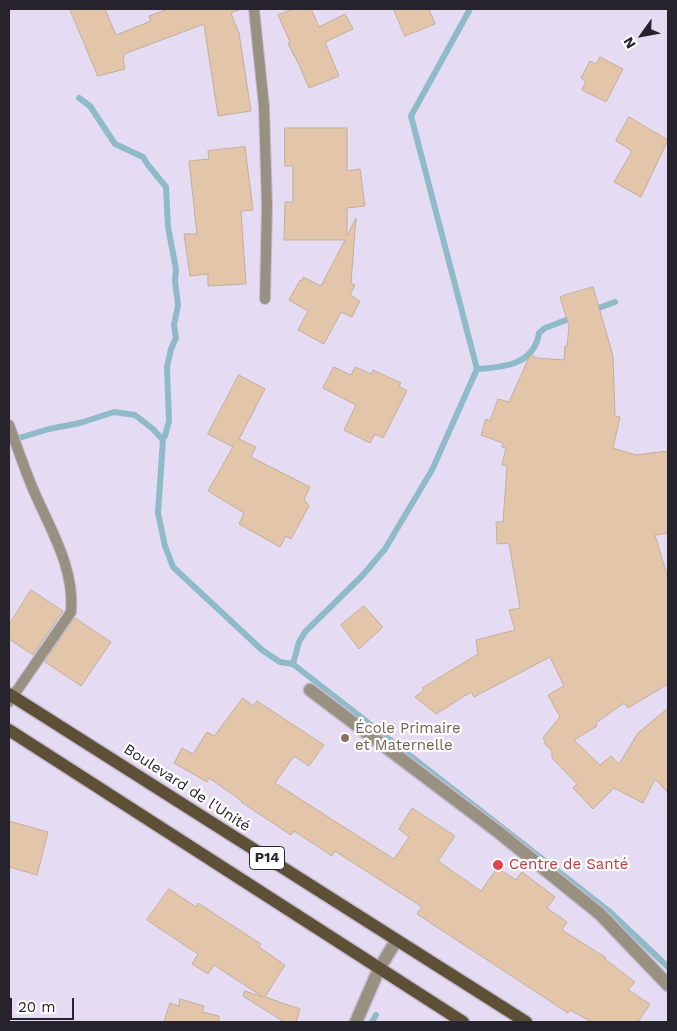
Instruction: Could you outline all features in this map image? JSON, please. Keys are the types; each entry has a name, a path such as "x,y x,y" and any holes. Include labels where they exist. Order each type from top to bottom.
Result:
{"main road":[{"name":"Boulevard de l'Unité","path":"10,697 526,1022"},
{"name":"P14","path":"9,730 463,1022"}],"street":[{"path":"310,690 497,831 600,914 668,985"},
{"path":"356,1022 379,969 396,940"}],"lane":[{"path":"254,9 264,106 267,206 265,299"},
{"path":"9,425 32,487 65,560 73,595 71,612 10,697"}],"building":[{"path":"70,9 105,9 116,35 151,21 149,16 168,9 239,9 231,13 239,33 251,111 218,116 204,24 124,54 125,69 98,76"},
{"path":"293,9 311,9 319,27 345,14 353,29 325,42 339,76 309,88 288,43 290,42 278,15"},
{"path":"394,9 429,9 435,24 405,36"},
{"path":"600,57 623,69 606,102 582,90 586,81 581,78 590,61 596,64"},
{"path":"629,117 668,140 641,197 614,182 632,151 616,141"},
{"path":"285,128 347,128 347,171 360,169 365,206 347,208 347,236 356,218 351,283 355,285 350,295 360,301 352,317 341,312 324,344 298,330 308,311 289,300 303,277 321,286 345,240 284,240 285,202 293,202 293,166 285,166"},
{"path":"245,147 253,210 241,211 246,284 208,286 208,274 190,276 184,234 197,234 189,161 209,159 208,151"},
{"path":"593,287 613,356 615,416 620,417 613,448 636,455 668,451 668,533 655,535 668,578 668,684 628,708 624,703 596,723 597,726 574,740 600,765 611,756 619,764 638,733 668,708 668,793 655,779 643,803 614,788 593,809 573,788 577,784 552,758 552,751 544,743 546,742 543,738 560,717 548,695 564,686 550,657 474,697 471,692 436,714 415,697 424,690 422,688 478,654 476,640 515,630 509,610 520,608 509,543 497,544 496,522 503,522 507,466 502,465 506,448 502,447 503,443 481,435 486,419 490,421 498,399 509,402 530,355 537,358 564,360 569,326 560,297"},
{"path":"334,367 351,375 355,367 371,374 373,370 401,383 399,386 407,391 383,438 375,434 370,443 344,430 356,405 323,388"},
{"path":"239,375 265,389 239,439 256,447 251,457 310,487 304,499 309,506 291,539 286,536 280,547 239,524 244,513 208,491 233,447 208,434"},
{"path":"31,590 63,611 33,655 9,639 9,625"},
{"path":"364,606 383,627 359,649 341,625"},
{"path":"75,618 111,642 81,686 45,662"},
{"path":"243,698 253,706 257,701 324,745 309,766 294,756 275,783 394,859 409,837 399,829 412,808 455,836 438,861 481,891 497,868 516,880 522,872 555,897 547,908 567,922 562,930 605,957 605,959 635,982 628,990 650,1004 638,1022 592,1022 570,1010 568,1013 417,914 422,907 335,851 332,856 294,831 291,835 209,778 207,782 174,763 182,748 193,754 207,732 214,736"},
{"path":"9,821 48,832 37,875 9,867"},
{"path":"169,889 196,907 198,903 261,944 259,947 285,965 265,997 300,1009 296,1022 284,1022 243,996 245,991 263,997 214,965 208,974 192,964 198,954 147,920"},
{"path":"180,999 204,1006 202,1012 219,1016 219,1022 164,1022 170,1003 179,1006"}],"waterway":[{"path":"293,664 299,642 305,632 362,576 385,549 432,470 477,369 411,116 470,9"},
{"path":"79,98 90,106 115,144 143,157 166,187 168,227 176,269 175,281 178,305 174,325 176,338 171,349 167,367 169,421 165,436"},
{"path":"593,310 615,302"},
{"path":"477,369 507,365 524,358 531,352 536,344 539,333 545,328 574,317"},
{"path":"9,441 49,429 80,423 114,412 135,415 153,429 163,440 158,513 165,546 173,567 262,650 280,662 293,664 609,911 668,967"},
{"path":"372,1022 376,1015"}],"place":[{"name":"École Primaire et Maternelle","path":"345,738"},
{"name":"Centre de Santé","path":"498,865"}]}
